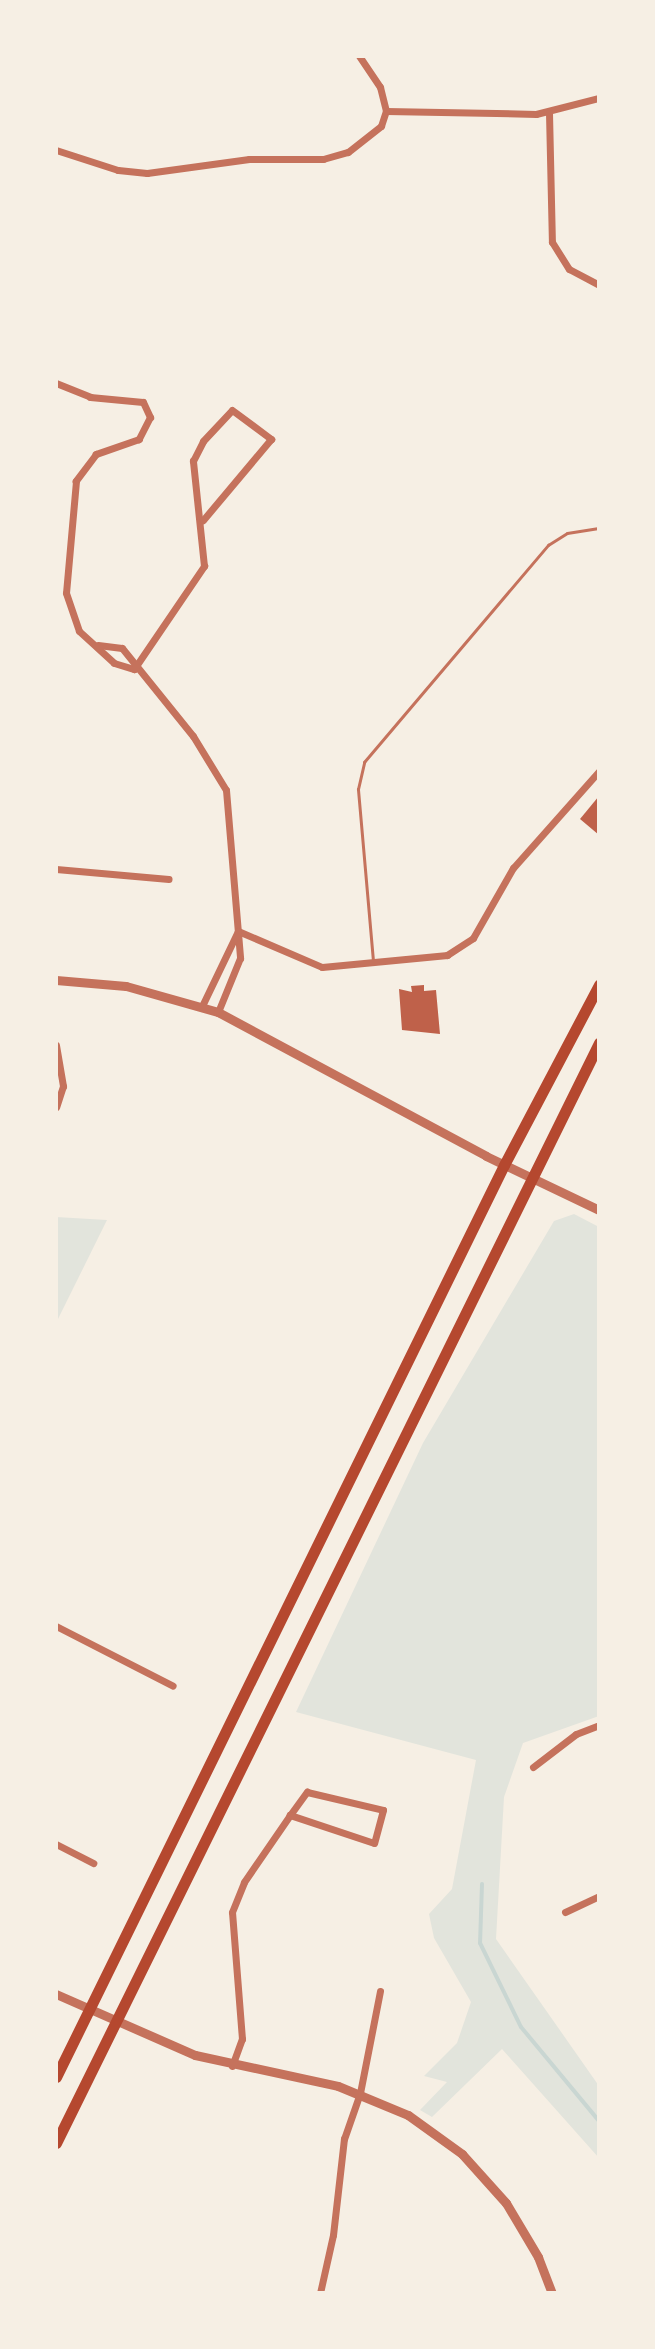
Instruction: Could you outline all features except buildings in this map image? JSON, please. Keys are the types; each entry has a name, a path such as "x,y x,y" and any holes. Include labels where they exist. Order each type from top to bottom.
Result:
{"main road":[{"path":"56,2077 504,1165 599,985"},
{"path":"56,2143 599,1043"}],"street":[{"path":"56,150 118,170 147,173 249,159 323,159 364,141 381,126 386,111 380,87 359,56"},
{"path":"386,111 549,113 599,98"},
{"path":"549,113 552,242 569,269 599,285"},
{"path":"56,383 90,397 143,402 150,417 139,439 96,454 76,481 67,607 79,631 98,645 114,663 134,669"},
{"path":"134,669 204,566 203,520 193,482 193,461 203,441 232,410 271,439 203,520"},
{"path":"98,645 122,648 134,669 193,736 226,790 239,969 218,1012"},
{"path":"238,931 312,965 373,965 437,958 468,943 513,868 599,771"},
{"path":"56,869 169,879"},
{"path":"202,1006 228,942 238,931"},
{"path":"56,980 126,986 218,1012 504,1165 599,1210"},
{"path":"56,1045 63,1073 56,1107"},
{"path":"56,1626 173,1686"},
{"path":"533,1767 576,1734 599,1725"},
{"path":"232,2066 242,2039 232,1912 244,1882 290,1815 307,1792 383,1810 374,1843 290,1815"},
{"path":"56,1844 93,1863"},
{"path":"565,1912 599,1896"},
{"path":"320,2293 333,2235 344,2139 360,2093 380,1991"},
{"path":"56,1994 232,2066 360,2093 408,2115 484,2176 523,2228 552,2293"}],"lane":[{"path":"373,965 358,789 364,762 548,545 567,533 599,528"}],"shaded area":[{"path":"574,1214 599,1227 599,1716 523,1743 504,1797 496,1939 599,2086 599,2158 502,2049 432,2117 420,2110 447,2082 424,2076 457,2043 471,2002 434,1938 429,1914 452,1889 476,1760 296,1712 423,1443 554,1221"},
{"path":"56,1217 107,1220 57,1321 56,1321"}],"waterway":[{"path":"482,1884 480,1943 521,2027 599,2121"}]}
